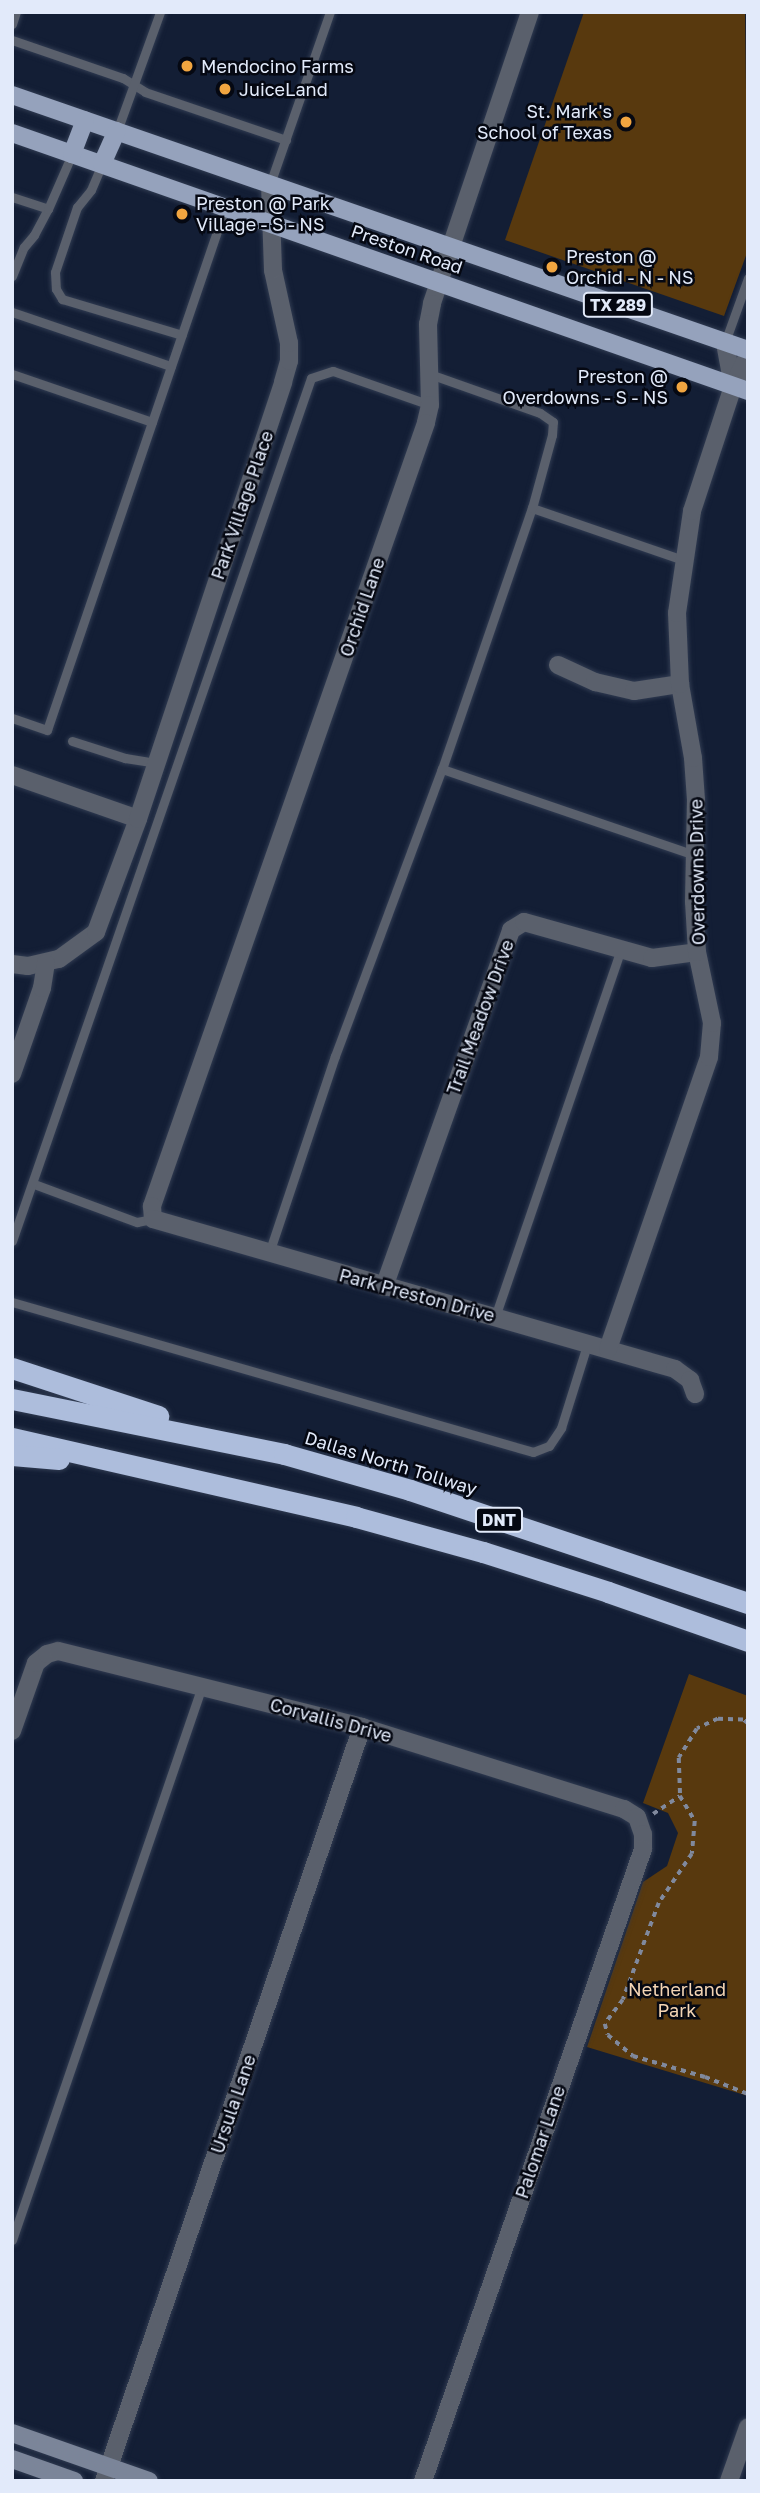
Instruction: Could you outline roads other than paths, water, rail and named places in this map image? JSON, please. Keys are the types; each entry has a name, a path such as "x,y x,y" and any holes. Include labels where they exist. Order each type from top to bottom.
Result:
{"highway":[{"path":"12,1368 247,1445"},
{"name":"Dallas North Tollway","path":"12,1399 247,1445 410,1490 748,1603"},
{"name":"DNT","path":"12,1438 356,1517 484,1552 608,1591 748,1641"},
{"path":"12,1455 52,1460 101,1457"}],"main road":[{"name":"Preston Road","path":"12,95 748,353"},
{"path":"72,154 85,120"},
{"path":"102,164 117,131"},
{"name":"Preston Road","path":"12,133 740,388"}],"street":[{"name":"Orchid Lane","path":"153,1219 152,1206 430,405 428,324 450,247 530,12"},
{"name":"Park Village Place","path":"12,964 28,966 46,963 72,952 96,932 138,819 289,361 289,343 273,270 270,184"},
{"name":"Overdowns Drive","path":"725,343 740,388"},
{"name":"Overdowns Drive","path":"608,1349 709,1057 712,1023 697,953 693,758 680,684 677,613 692,512 740,388 748,353"},
{"path":"558,665 595,682 634,691 680,684"},
{"path":"12,775 138,819"},
{"name":"Trail Meadow Drive","path":"384,1287 511,930 524,922 653,958 697,953"},
{"path":"12,1074 42,988 46,963"},
{"name":"Park Preston Drive","path":"153,1219 675,1369 690,1380 695,1394"},
{"name":"Corvallis Drive","path":"12,1731 36,1663 47,1654 58,1651 362,1727 624,1809 637,1817 643,1833"},
{"name":"Ursula Lane","path":"106,2474 362,1727"},
{"name":"Palomar Lane","path":"423,2481 643,1849 643,1833"},
{"path":"729,2481 748,2427"},
{"path":"12,2433 106,2474 149,2481"},
{"path":"12,2459 74,2481"}],"lane":[{"path":"12,24 16,12"},
{"path":"117,131 160,12"},
{"path":"270,184 330,12"},
{"path":"12,40 123,78 145,92 286,140"},
{"path":"12,276 23,247 34,235 48,209 72,154"},
{"path":"102,164 91,190 77,207 55,272 56,289 62,299 182,335"},
{"path":"12,197 48,209"},
{"path":"12,718 47,730 225,208"},
{"path":"725,343 748,278"},
{"path":"12,312 171,366"},
{"path":"12,1241 311,378 333,371 430,405"},
{"path":"12,374 152,422"},
{"path":"269,1253 335,1056 442,769 532,508 552,435 553,422 540,413 429,374"},
{"path":"532,508 683,560"},
{"path":"72,741 125,758 156,763"},
{"path":"442,769 695,855"},
{"path":"495,1317 621,950"},
{"path":"33,1184 137,1222 153,1219"},
{"path":"12,1302 533,1452 549,1446 561,1428 588,1342"},
{"path":"12,2240 202,1685"}],"place":[{"name":"Mendocino Farms","path":"187,66"},
{"name":"JuiceLand","path":"225,89"},
{"name":"St. Mark's School of Texas","path":"626,122"},
{"name":"Preston @ Park Village - S - NS","path":"182,214"},
{"name":"Preston @ Orchid - N - NS","path":"552,267"},
{"name":"Preston @ Overdowns - S - NS","path":"682,387"}],"park label":[{"name":"Netherland Park","path":"677,2000"}]}
